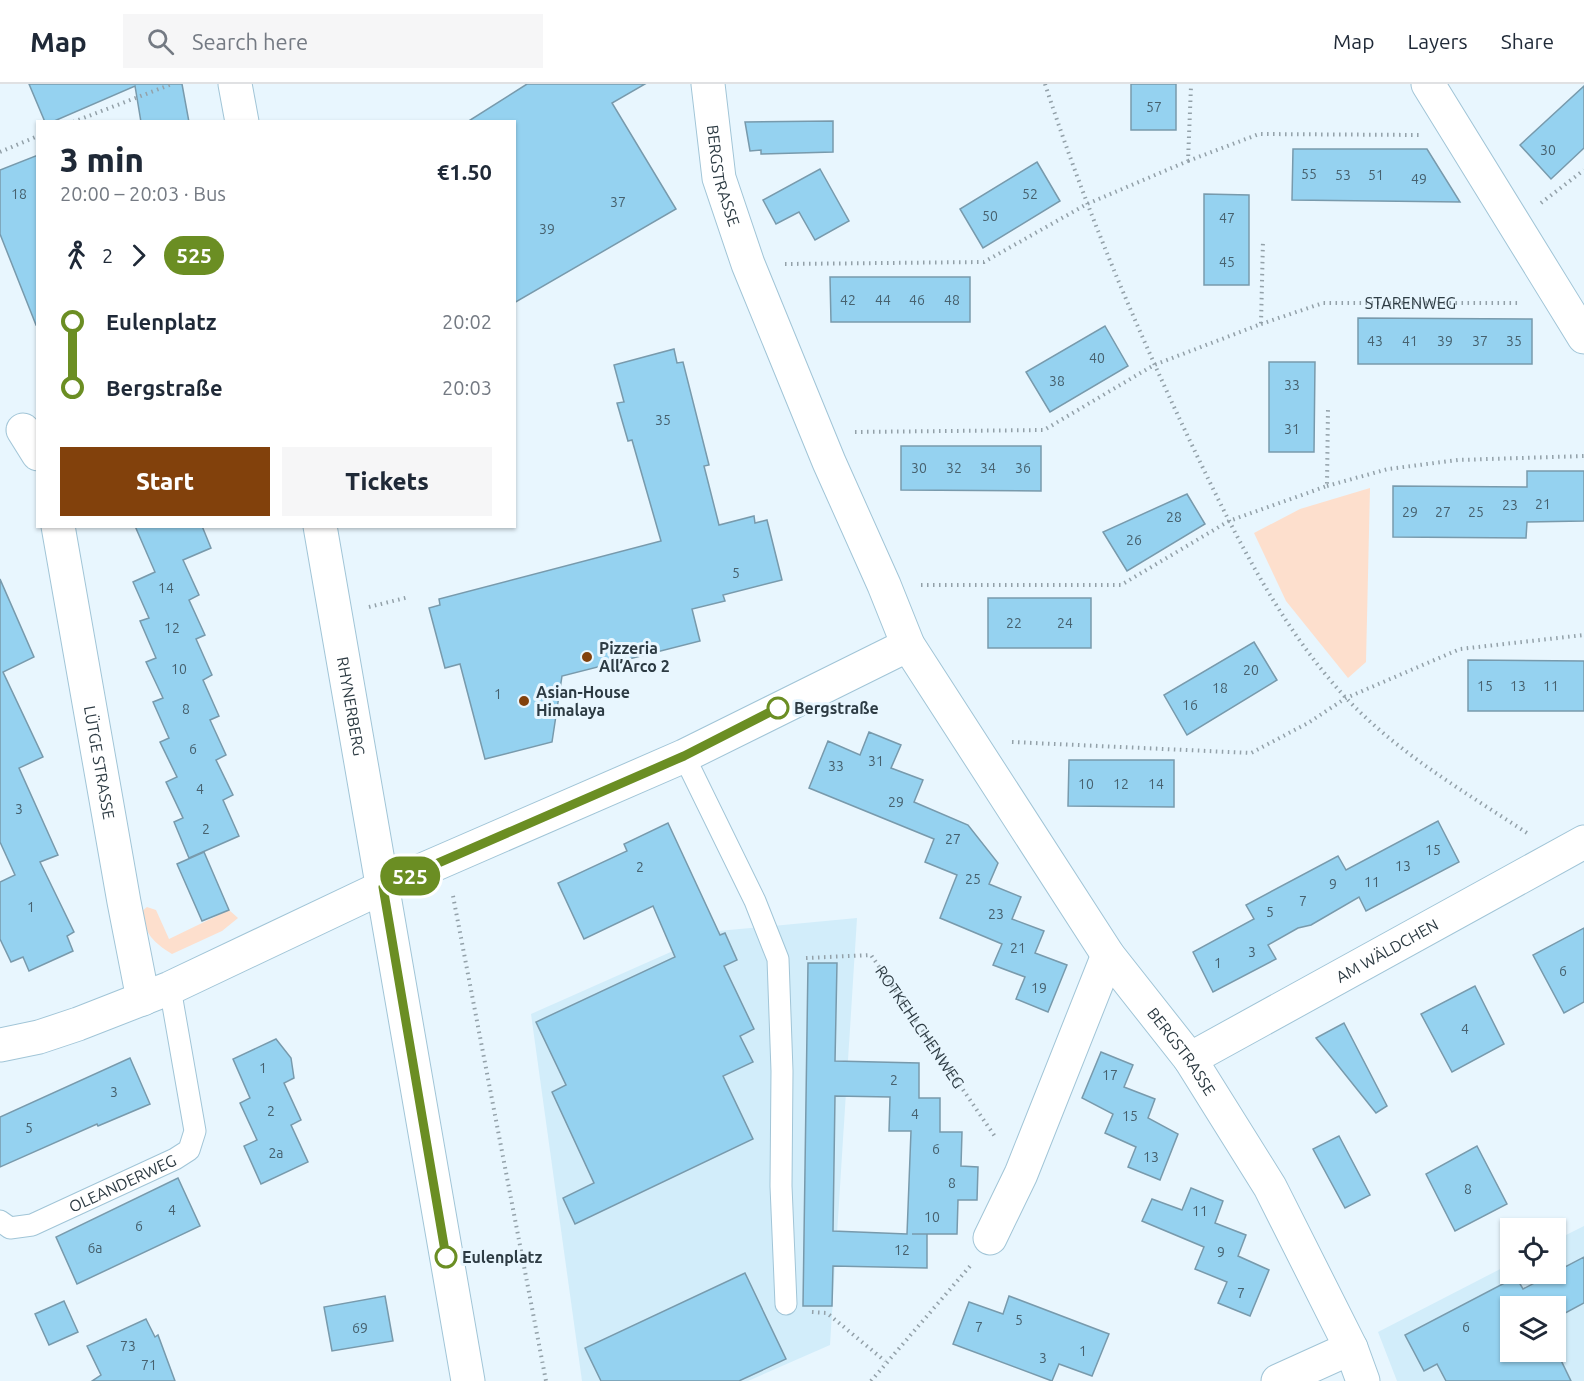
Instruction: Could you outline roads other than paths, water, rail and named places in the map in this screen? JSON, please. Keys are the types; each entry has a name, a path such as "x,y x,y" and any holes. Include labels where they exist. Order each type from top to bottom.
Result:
{"street":[{"path":"235,84 242,120"},
{"name":"BERGSTRASSE","path":"708,84 719,178 748,264 815,429 908,645 1108,955 1190,1059 1270,1187 1351,1348 1363,1381"},
{"path":"1428,84 1584,337"},
{"name":"LÜTGE STRASSE","path":"58,528 157,993"},
{"name":"RHYNERBERG","path":"320,528 468,1381"},
{"path":"0,1045 39,1037 157,993 383,887 684,756 908,645"},
{"name":"AM WÄLDCHEN","path":"1190,1059 1572,848"},
{"path":"990,1238 1021,1174 1108,955"},
{"path":"1278,1381 1351,1348"}],"lane":[{"path":"684,756 755,901 778,959 782,1071 781,1186 786,1304"},
{"name":"OLEANDERWEG","path":"0,1221 10,1228 32,1224 175,1159 189,1150 195,1131 157,993"}],"place":[{"name":"Pizzeria All’Arco 2","path":"587,657"},
{"name":"Asian-House Himalaya","path":"524,701"},
{"name":"Bergstraße","path":"778,708"},
{"name":"Eulenplatz","path":"446,1257"}]}
